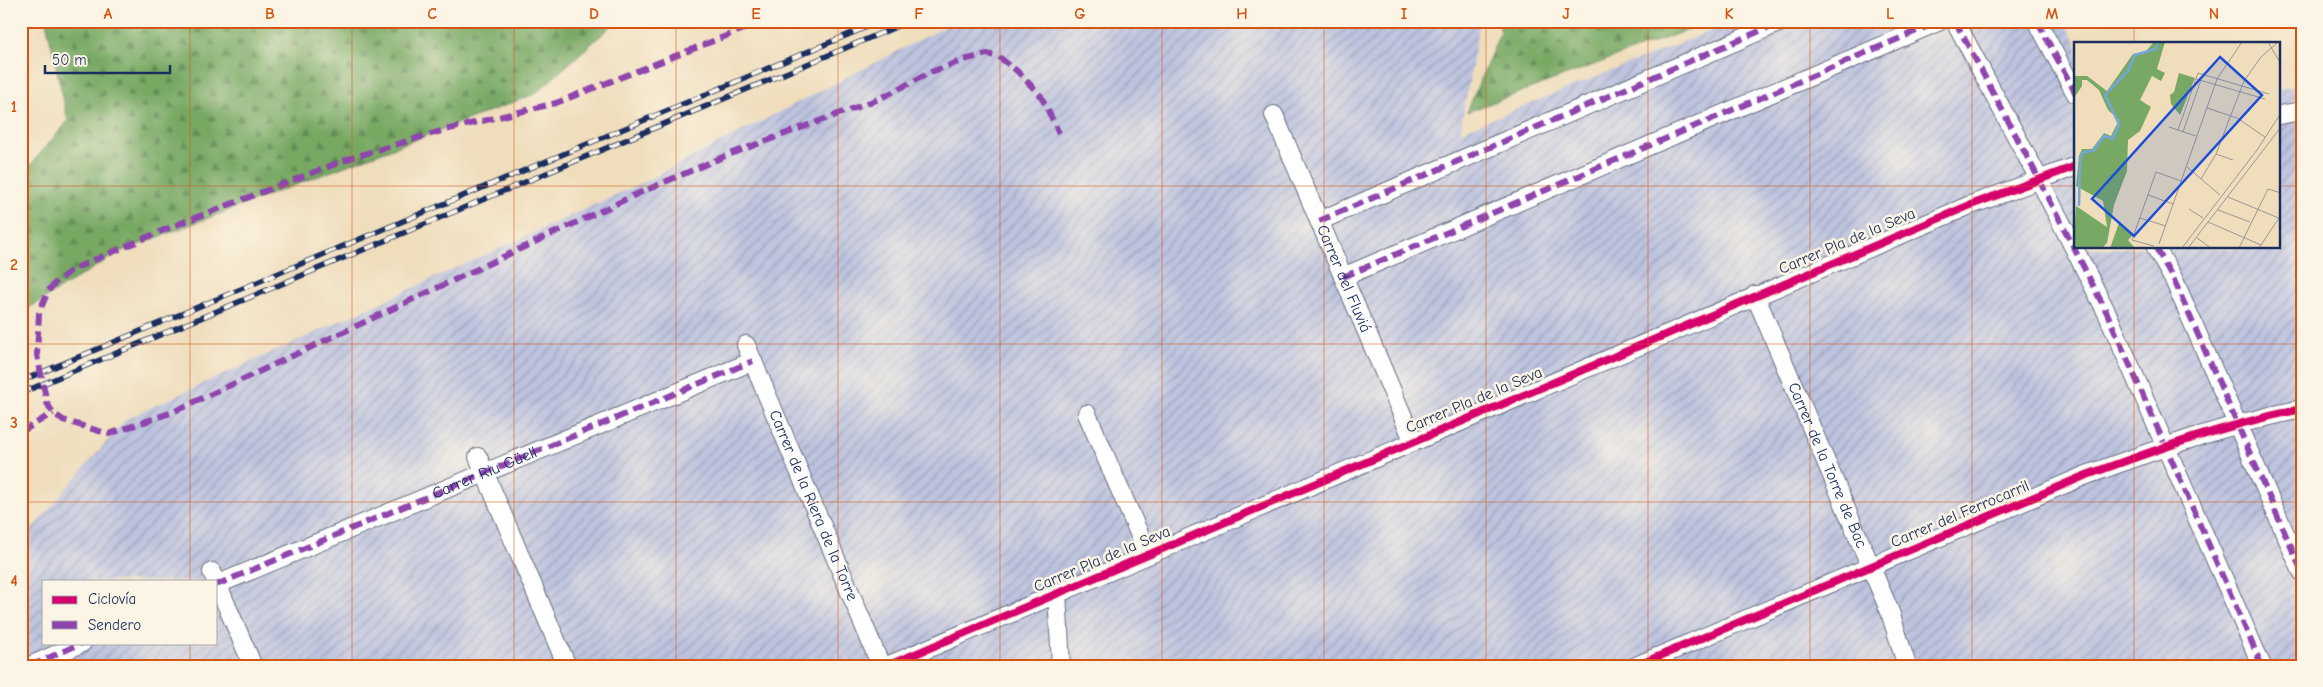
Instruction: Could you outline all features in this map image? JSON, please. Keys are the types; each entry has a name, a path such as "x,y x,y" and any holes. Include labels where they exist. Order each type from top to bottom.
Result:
{"street":[{"path":"1319,221 1783,21"},
{"path":"1343,277 1940,21"},
{"path":"1955,21 2074,248"},
{"path":"2037,21 2074,90"},
{"path":"2280,116 2302,111"},
{"name":"Carrer del Fluviá","path":"1274,115 1413,440"},
{"name":"Carrer Pla de la Seva","path":"887,666 1755,295 1968,206 2074,167"},
{"path":"2075,249 2107,313 2262,666"},
{"path":"2157,249 2174,280 2302,572"},
{"name":"Carrer de la Torre de Bac","path":"1755,295 1890,612 1907,666"},
{"name":"Carrer Riu Güell","path":"215,580 485,474 750,353"},
{"name":"Carrer de la Riera de la Torre","path":"750,353 881,666"},
{"name":"Carrer del Ferrocarril","path":"1636,666 2084,476 2165,446 2237,424 2302,409"},
{"path":"1087,414 1148,554"},
{"path":"478,457 567,666"},
{"path":"218,587 253,666"},
{"path":"1058,593 1061,666"},
{"path":"30,666 80,644"}],"shaded area":[{"path":"956,21 1480,21 1460,132 1735,21 2064,21 2076,42 2074,42 2074,249 2280,249 2280,89 2302,84 2302,666 21,666 21,542 126,419 644,182"}],"green space":[{"path":"46,21 617,21 535,94 119,252 21,313 21,176 68,121"},
{"path":"1500,21 1712,21 1467,112 1500,33"}],"railway":[{"path":"21,381 881,21"},
{"path":"21,393 910,21"}],"marked path":[{"path":"764,21 556,103 441,131 351,158 171,227 73,269 48,291 39,313 37,355 47,403 53,413 63,420 109,434 173,412 637,194 725,156 879,99 931,72 964,60 987,54 999,57 1017,71 1041,96 1059,133"},
{"path":"1319,221 1783,21"},
{"path":"1343,277 1940,21"},
{"path":"1955,21 2074,248"},
{"path":"2037,21 2074,90"},
{"path":"2075,249 2107,313 2262,666"},
{"path":"2157,249 2174,280 2302,572"},
{"path":"218,584 753,361"},
{"path":"21,432 53,413"},
{"path":"30,666 80,644"}],"cycle path":[{"path":"887,666 1968,206 2074,167"},
{"path":"1636,666 2084,476 2164,447 2219,430 2302,409"}]}
